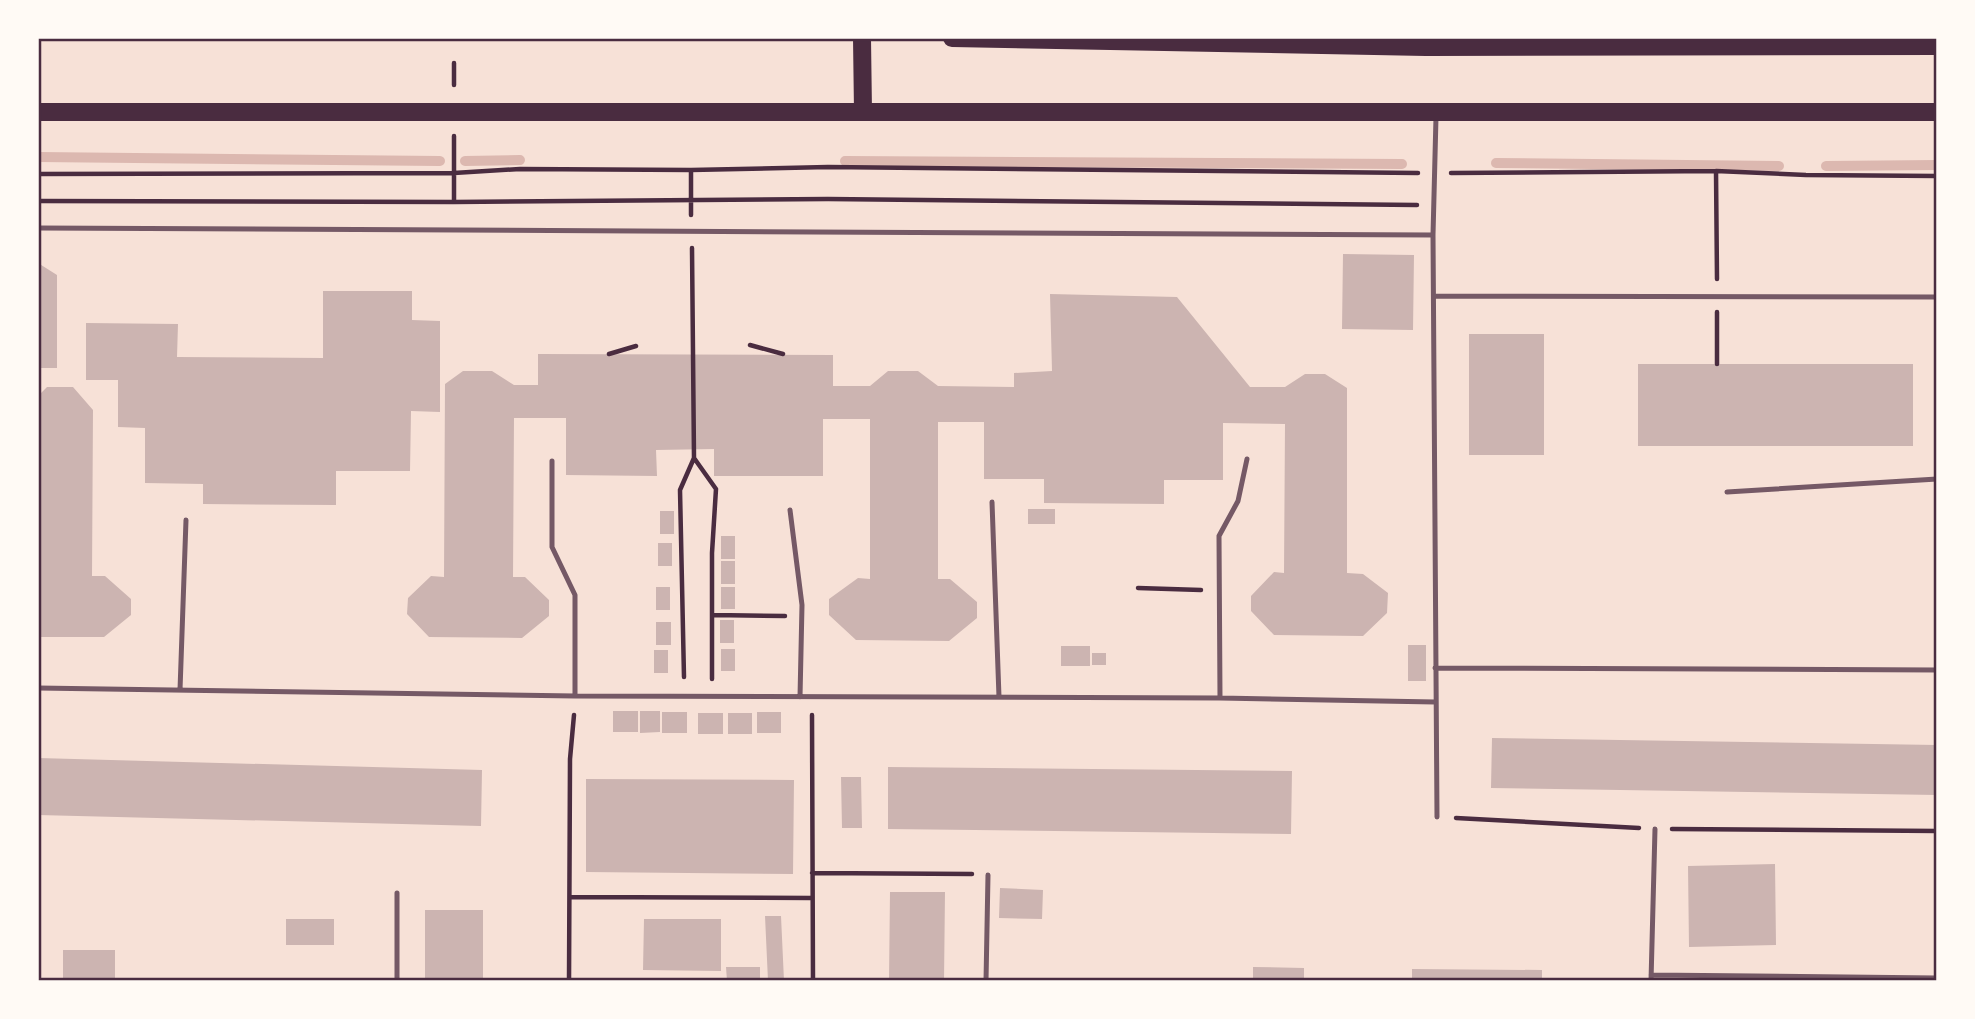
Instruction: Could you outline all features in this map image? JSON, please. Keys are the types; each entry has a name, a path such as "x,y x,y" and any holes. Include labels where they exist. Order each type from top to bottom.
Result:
{"main road":[{"path":"862,38 863,112"},
{"path":"952,38 1426,47 1853,42 1937,46"},
{"path":"38,112 1937,112"}],"lane":[{"path":"1436,113 1433,235 1437,817"},
{"path":"38,228 1433,235"},
{"path":"1434,296 1937,297"},
{"path":"1220,698 1219,536 1238,501 1247,459"},
{"path":"552,461 552,547 575,595 575,696"},
{"path":"1727,492 1937,479"},
{"path":"992,502 999,698"},
{"path":"790,510 802,617 800,698"},
{"path":"180,690 186,520"},
{"path":"1435,668 1937,670"},
{"path":"38,688 575,696 1220,698 1435,702"},
{"path":"1655,829 1651,978 1937,978"},
{"path":"986,981 988,875"},
{"path":"397,893 397,981"}],"path":[{"path":"454,63 454,85"},
{"path":"454,132 454,202"},
{"path":"38,174 454,173 520,169 691,170 828,167 1435,173 1716,172 1937,176"},
{"path":"684,697 680,490 694,458 691,170"},
{"path":"1716,172 1717,364"},
{"path":"38,201 842,199 1434,205"},
{"path":"750,345 783,354"},
{"path":"609,354 636,346"},
{"path":"694,458 716,489 712,553 712,697"},
{"path":"1138,588 1219,590"},
{"path":"713,615 802,617"},
{"path":"569,981 570,759 575,696"},
{"path":"812,697 813,981"},
{"path":"1437,817 1655,829 1937,831"},
{"path":"812,873 988,875"},
{"path":"570,897 812,898"}],"building":[{"path":"1343,254 1414,255 1413,330 1342,329"},
{"path":"38,263 57,275 57,368 38,368"},
{"path":"323,291 412,291 412,320 440,321 440,412 411,411 410,471 336,471 336,505 203,504 203,484 145,483 145,428 118,427 118,380 86,380 86,323 178,324 177,357 323,358"},
{"path":"1050,294 1177,297 1250,387 1285,387 1305,374 1325,374 1347,388 1347,573 1363,574 1388,593 1387,613 1363,636 1274,635 1251,611 1251,596 1274,572 1284,573 1285,424 1223,423 1223,480 1164,480 1164,504 1044,503 1044,479 984,479 984,422 938,422 938,579 950,579 977,602 977,618 949,641 856,640 829,615 829,599 858,578 870,579 870,419 823,419 823,476 714,476 714,449 656,450 657,476 566,475 566,418 514,418 513,577 525,577 549,600 549,616 522,638 429,637 407,614 408,598 431,576 444,577 445,384 463,371 492,371 514,385 538,385 538,354 833,355 833,386 870,386 888,371 918,371 938,386 1014,387 1014,373 1052,371"},
{"path":"1469,334 1544,334 1544,455 1469,455"},
{"path":"1638,364 1913,364 1913,446 1638,446"},
{"path":"47,387 73,387 93,410 92,576 105,576 131,599 131,615 104,637 38,637 38,396"},
{"path":"1028,509 1055,509 1055,524 1028,524"},
{"path":"660,511 674,511 674,534 660,534"},
{"path":"721,536 735,536 735,559 721,559"},
{"path":"658,543 672,543 672,566 658,566"},
{"path":"721,561 735,561 735,584 721,584"},
{"path":"656,587 670,587 670,610 656,610"},
{"path":"721,587 735,587 735,609 721,609"},
{"path":"720,620 734,620 734,643 720,643"},
{"path":"656,622 671,622 671,645 656,645"},
{"path":"1408,645 1426,645 1426,681 1408,681"},
{"path":"1061,646 1090,646 1090,666 1061,666"},
{"path":"721,649 735,649 735,671 721,671"},
{"path":"654,650 668,650 668,673 654,673"},
{"path":"1092,653 1106,653 1106,665 1092,665"},
{"path":"613,711 638,711 638,732 613,732"},
{"path":"640,711 660,711 660,732 640,733"},
{"path":"662,712 687,712 687,733 662,733"},
{"path":"757,712 781,712 781,733 757,733"},
{"path":"698,713 723,713 723,734 698,734"},
{"path":"728,713 752,713 752,734 728,734"},
{"path":"1492,738 1937,745 1937,795 1491,788"},
{"path":"38,758 482,770 481,826 38,815"},
{"path":"888,767 1292,771 1291,834 888,829"},
{"path":"841,777 861,777 862,828 842,828"},
{"path":"586,779 794,780 793,874 586,872"},
{"path":"1775,864 1776,945 1689,947 1688,866"},
{"path":"1000,888 1043,890 1042,919 999,918"},
{"path":"890,892 945,892 944,981 889,981"},
{"path":"425,910 483,910 483,981 425,981"},
{"path":"765,916 781,916 784,981 768,981"},
{"path":"286,919 334,919 334,945 286,945"},
{"path":"644,919 721,919 721,971 643,970"},
{"path":"63,950 115,950 115,981 63,981"},
{"path":"726,967 760,967 760,981 727,981"},
{"path":"1253,967 1304,968 1304,981 1253,981"},
{"path":"1412,969 1542,970 1542,981 1412,981"}],"waterway":[{"path":"38,157 440,161"},
{"path":"465,161 520,160"},
{"path":"845,161 1402,164"},
{"path":"1496,163 1779,166"},
{"path":"1826,166 1937,165"}]}
